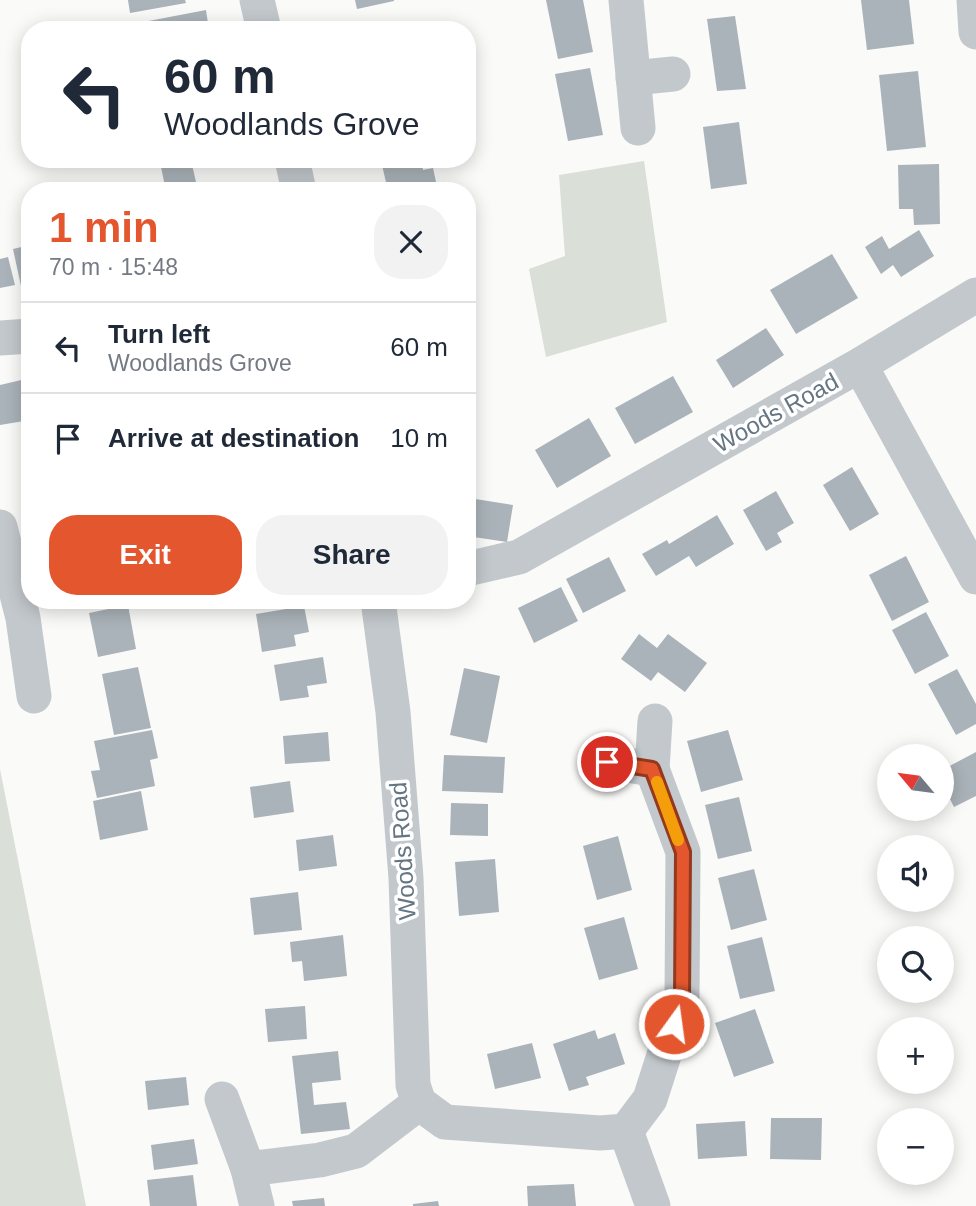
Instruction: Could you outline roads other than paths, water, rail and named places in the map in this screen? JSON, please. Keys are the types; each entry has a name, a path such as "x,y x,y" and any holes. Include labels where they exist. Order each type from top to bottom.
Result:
{"street":[{"path":"257,0 262,21"},
{"path":"626,0 638,128"},
{"path":"974,0 976,32"},
{"path":"633,78 673,74"},
{"name":"Woods Road","path":"476,567 519,557 860,365 976,295"},
{"path":"0,338 21,337"},
{"path":"860,365 976,577"},
{"path":"0,527 23,618 34,696"},
{"name":"Woods Road","path":"379,609 393,712 406,878 413,1085 419,1103"},
{"path":"248,1169 320,1160 356,1151 419,1103 444,1122 600,1133 626,1131 650,1099 682,999 683,852 652,769 655,721"},
{"path":"607,762 652,769"},
{"path":"222,1099 248,1169 257,1206"},
{"path":"626,1131 653,1206"}]}
